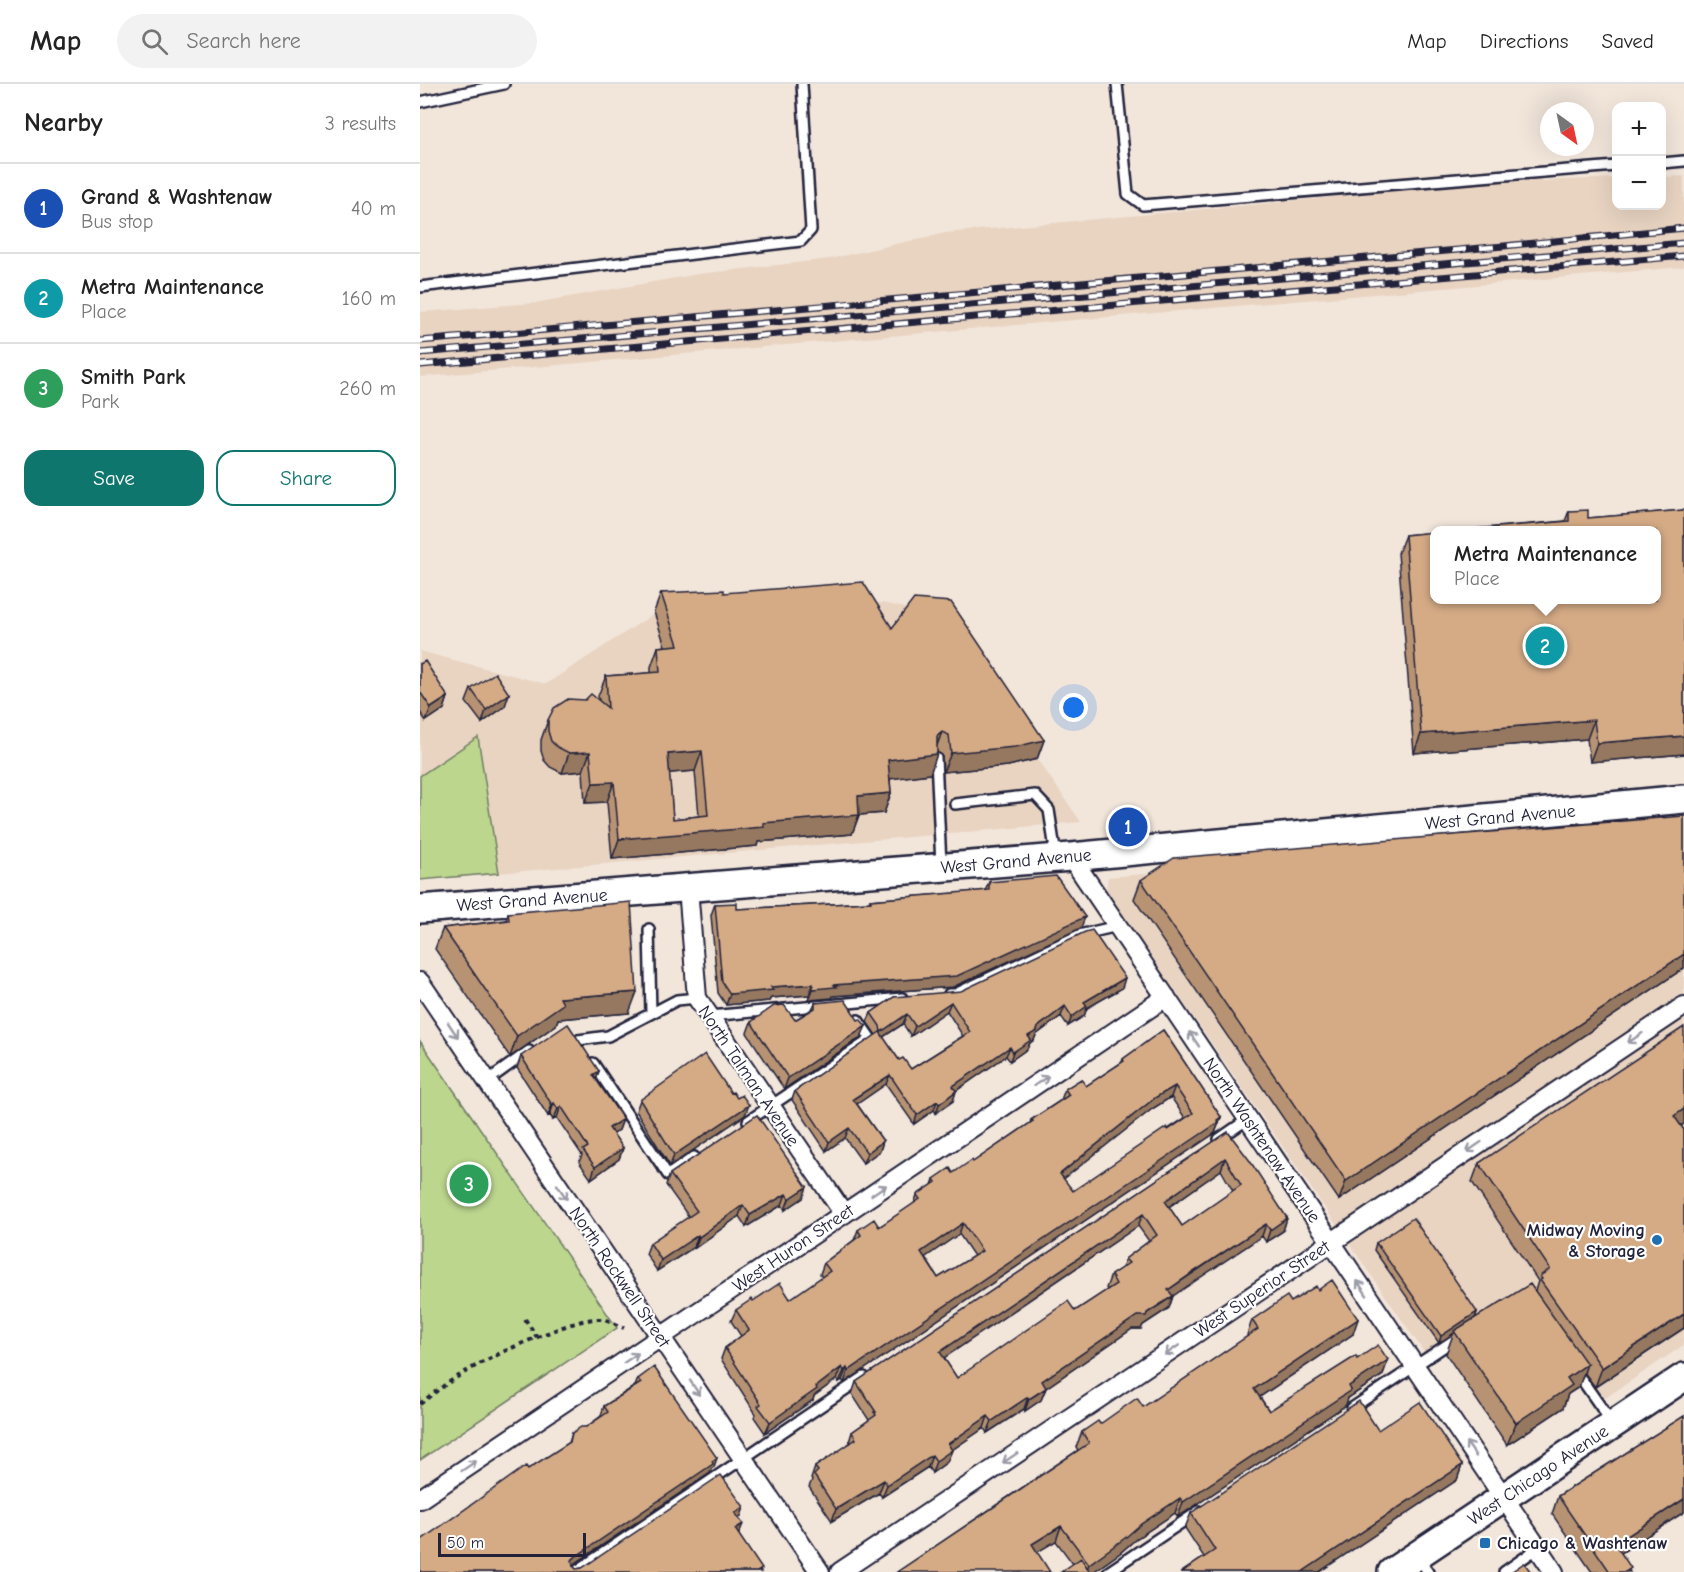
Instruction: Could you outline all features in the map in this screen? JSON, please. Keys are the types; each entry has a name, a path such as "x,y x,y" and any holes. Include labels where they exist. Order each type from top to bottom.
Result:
{"main road":[{"name":"West Grand Avenue","path":"420,909 1064,858 1684,799"},
{"name":"West Chicago Avenue","path":"1392,1572 1422,1564 1504,1498 1684,1377"}],"street":[{"name":"North Washtenaw Avenue","path":"1064,858 1118,926 1554,1572"},
{"name":"North Talman Avenue","path":"688,888 697,998 844,1214"},
{"name":"North Rockwell Street","path":"420,982 819,1572"},
{"name":"West Huron Street","path":"420,1499 1166,997"},
{"name":"West Superior Street","path":"840,1572 1684,1006"}],"lane":[{"path":"420,102 504,84"},
{"path":"420,287 801,241 811,230 802,84"},
{"path":"1117,84 1128,194 1143,205 1612,166"},
{"path":"1666,163 1684,161"},
{"path":"936,758 941,868"},
{"path":"955,804 1035,795 1048,810 1064,858"},
{"path":"944,994 955,994 1078,935 1118,926"},
{"path":"649,929 651,1013"},
{"path":"697,998 677,1000 608,1036 575,1036 668,1175 706,1149"},
{"path":"708,1016 911,998"},
{"path":"744,1124 872,1039 846,1004"},
{"path":"487,1081 538,1045"},
{"path":"1207,1146 1248,1119"},
{"path":"1345,1413 1467,1332"},
{"path":"1567,1359 1613,1425"},
{"path":"575,1572 874,1371"},
{"path":"1108,1572 1207,1506"},
{"path":"1504,1572 1538,1548"}],"path":[{"path":"525,1319 537,1337"},
{"path":"420,1404 476,1364 537,1337 587,1320 606,1319 624,1328"}],"shaded area":[{"path":"1684,176 1684,267 420,377 420,312 534,303 698,274 829,259 945,233 1486,183 1612,178 1612,210 1666,210 1666,177"},
{"path":"856,602 882,603 938,615 1081,822 420,880 420,651 546,684 655,613"},
{"path":"1684,828 1684,1345 1598,1403 1522,1295 1428,1358 1106,890 1108,877"}],"green space":[{"path":"478,737 499,873 420,880 420,776"},
{"path":"420,1041 617,1328 420,1460"}],"building":[{"path":"1588,510 1588,518 1684,510 1684,736 1597,743 1594,720 1421,734 1405,535 1430,532 1430,604 1661,604 1661,526 1511,526 1569,521 1569,511"},
{"path":"863,582 892,628 914,599 951,602 1044,740 1015,747 951,753 949,735 942,732 937,736 937,754 888,760 891,793 858,796 859,815 763,823 764,827 619,839 614,782 593,783 590,752 569,753 557,747 551,741 548,720 554,708 568,699 585,700 591,694 608,708 606,676 660,672 658,647 678,645 661,593 724,590 724,593","holes":["702,751 708,815 673,819 668,754"]},
{"path":"425,661 448,697 431,708 420,692 420,664"},
{"path":"495,673 509,694 486,710 471,689"},
{"path":"1684,816 1684,954 1346,1181 1141,880 1174,858"},
{"path":"1056,876 1085,917 957,976 834,985 836,987 813,989 813,984 771,987 773,990 730,994 722,982 715,904 737,903 737,909 871,902 870,900 989,890 989,882"},
{"path":"631,902 637,992 560,998 563,1004 517,1036 443,928 509,920 508,913"},
{"path":"1092,930 1125,978 1084,1002 1087,1006 1072,1017 1065,1006 1028,1036 1031,1040 1013,1052 1010,1047 953,1086 956,1091 939,1104 937,1101 917,1115 890,1075 853,1099 883,1141 867,1153 849,1128 829,1142 795,1091 880,1032 899,1060 903,1058 911,1069 970,1032 951,1002 915,1026 907,1014 881,1032 880,1026 871,1013 894,997 961,991"},
{"path":"845,1000 858,1020 860,1019 866,1026 788,1078 751,1022 774,1006 784,1005 795,1020 815,1008 815,1003"},
{"path":"568,1024 599,1071 593,1075 623,1119 609,1128 623,1148 595,1167 583,1150 588,1147 561,1106 558,1109 554,1103 552,1105 521,1056"},
{"path":"1684,1027 1684,1109 1674,1116 1684,1130 1684,1314 1602,1368 1540,1280 1542,1279 1540,1276 1550,1269 1479,1163"},
{"path":"1163,1030 1221,1117 1217,1120 1219,1122 848,1371 847,1368 844,1371 842,1367 816,1387 817,1389 770,1422 758,1406 761,1404 725,1348 749,1330 736,1310 780,1283 790,1299 830,1271 824,1263 861,1235 858,1230 874,1219 879,1227 920,1199 917,1195 936,1182 934,1179 950,1168 953,1173 972,1160 973,1162 1069,1095 1065,1089 1081,1079 1086,1086 1124,1061 1123,1059","holes":["1175,1086 1193,1113 1168,1130 1167,1127 1073,1191 1060,1174 1156,1097","963,1223 982,1251 938,1278 921,1252"]},
{"path":"705,1054 731,1093 733,1092 737,1098 742,1095 749,1105 674,1155 640,1100"},
{"path":"757,1115 807,1187 789,1199 786,1194 750,1215 743,1205 699,1237 698,1235 661,1260 650,1243 697,1211 670,1174"},
{"path":"1228,1132 1287,1218 1270,1230 1266,1224 1192,1273 1168,1290 1173,1296 1147,1313 1146,1316 1137,1316 1042,1381 1046,1388 1029,1399 1028,1397 992,1421 988,1416 948,1444 952,1450 936,1461 932,1455 887,1485 884,1480 836,1509 814,1475 818,1471 815,1467 856,1439 852,1432 876,1415 856,1382","holes":["1225,1158 1241,1185 1182,1226 1165,1201","1143,1214 1157,1235 1125,1259 1129,1263 1111,1275 1116,1284 1075,1311 1068,1301 957,1378 940,1352"]},
{"path":"1413,1218 1477,1312 1441,1336 1376,1243"},
{"path":"1332,1280 1358,1319 1254,1389 1269,1411 1356,1356 1357,1359 1378,1345 1388,1360 1349,1386 1351,1390 1183,1502 1180,1498 1141,1524 1089,1564 1061,1526 1032,1544 1050,1572 897,1572 1089,1443 1082,1432 1098,1421 1100,1424 1137,1398 1143,1407 1258,1329 1252,1320 1287,1296 1291,1302 1316,1286 1318,1290"},
{"path":"1530,1284 1587,1364 1567,1378 1572,1385 1516,1423 1454,1331"},
{"path":"654,1367 717,1458 712,1461 713,1464 575,1557 572,1560 573,1566 576,1569 582,1568 721,1475 744,1507 735,1513 743,1524 735,1529 762,1569 757,1572 420,1572 420,1541 526,1466 528,1469 570,1442 572,1433 581,1427 586,1427 608,1412 604,1406 641,1383 638,1379"},
{"path":"1359,1401 1378,1430 1420,1402 1462,1465 1302,1572 1182,1572 1215,1550 1191,1513"},
{"path":"1684,1416 1684,1499 1615,1544 1631,1568 1625,1572 1610,1572 1558,1496"},
{"path":"1081,1558 1090,1572 1061,1572"},
{"path":"1524,1563 1531,1572 1511,1572"}],"railway":[{"path":"420,341 1504,246 1684,228"},
{"path":"420,353 1684,243"},
{"path":"420,365 1684,256"}],"place":[{"name":"Metra Maintenance","path":"1545,646"},
{"name":"Grand & Washtenaw","path":"1128,827"},
{"name":"Smith Park","path":"469,1184"},
{"name":"Midway Moving & Storage","path":"1657,1240"},
{"name":"Chicago & Washtenaw","path":"1485,1543"}]}
